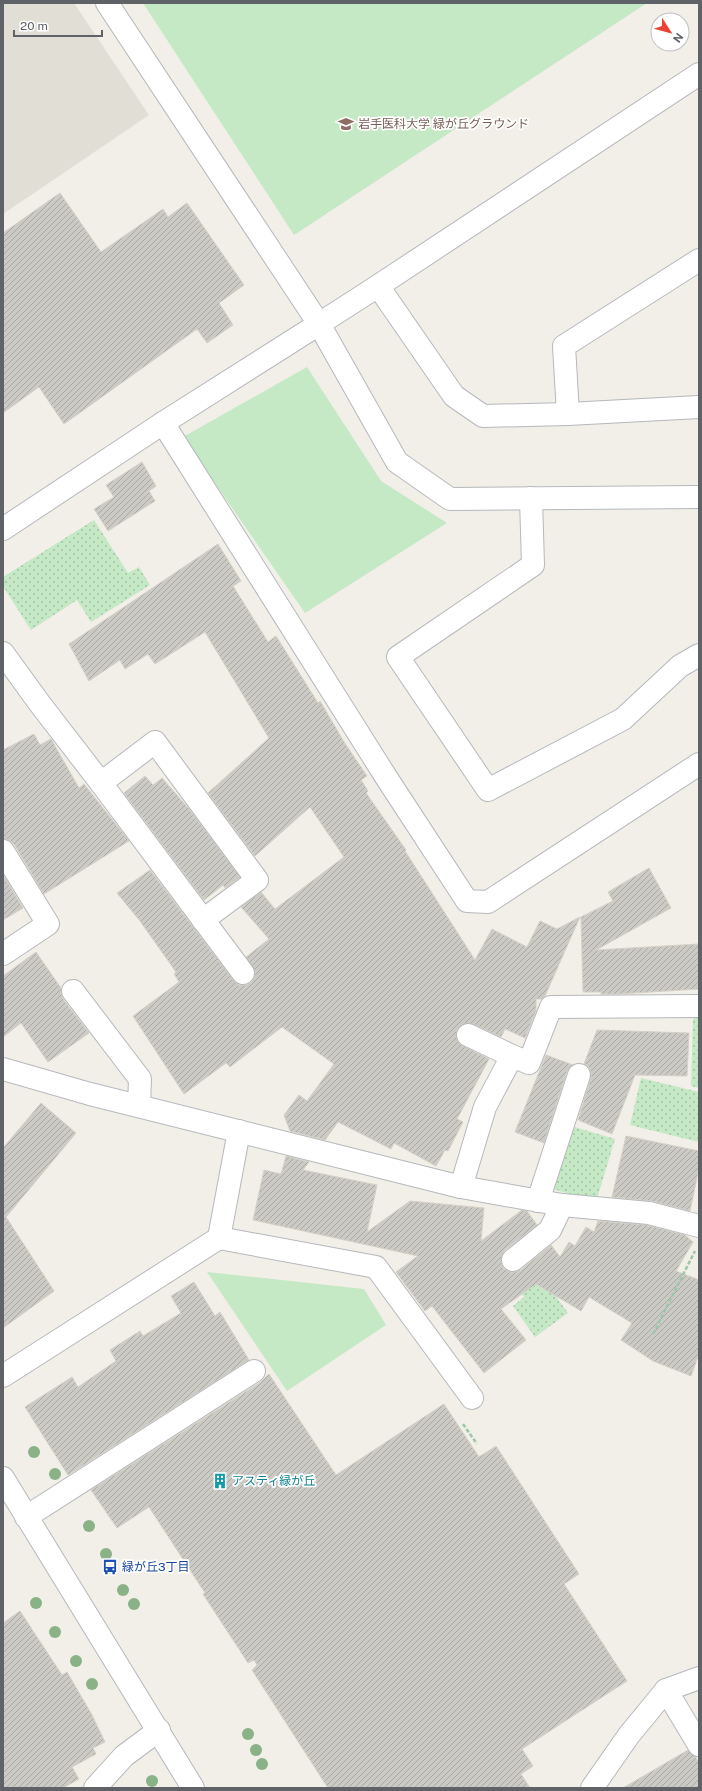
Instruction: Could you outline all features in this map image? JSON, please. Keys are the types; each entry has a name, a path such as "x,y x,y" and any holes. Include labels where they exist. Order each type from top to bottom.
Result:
{"street":[{"path":"107,3 319,324 396,462 450,499 699,497"},
{"path":"3,529 163,423 378,286 699,74"},
{"path":"568,414 564,346 699,260"},
{"path":"378,286 454,396 483,416 568,414 699,407"},
{"path":"163,423 381,770 467,901 488,902 699,764"},
{"path":"531,498 533,565 398,657 488,790 622,719 680,666 699,655"},
{"path":"3,653 243,973"},
{"path":"101,783 155,742 257,880 203,920"},
{"path":"3,851 48,924 3,954"},
{"path":"73,991 140,1079 139,1106"},
{"path":"468,1035 529,1063 552,1007 699,1006"},
{"path":"461,1187 485,1107 512,1056"},
{"path":"3,1069 90,1094 461,1187 562,1205 649,1213 699,1226"},
{"path":"538,1201 579,1075"},
{"path":"219,1238 239,1131"},
{"path":"513,1260 550,1230 562,1205"},
{"path":"3,1376 219,1238 376,1267 472,1398"},
{"path":"26,1517 254,1371"},
{"path":"3,1478 159,1730 193,1788"},
{"path":"592,1788 629,1735 666,1690 699,1678"},
{"path":"666,1690 699,1745"},
{"path":"95,1788 124,1756 159,1730"}],"path":[{"path":"653,1334 695,1251"}],"shaded area":[{"path":"3,3 74,3 149,115 3,214"}],"green space":[{"name":"岩手医科大学 緑が丘グラウンド","path":"143,3 647,3 294,235"},
{"path":"307,367 381,481 447,523 305,613 183,437"},
{"path":"94,520 128,573 139,567 150,585 91,622 77,600 31,630 3,586 3,577"},
{"path":"693,1017 699,1017 699,1088 691,1086"},
{"path":"641,1078 699,1092 699,1142 630,1125"},
{"path":"571,1126 615,1139 596,1202 553,1189"},
{"path":"533,1265 568,1313 535,1337 513,1306 524,1297 512,1281"},
{"path":"207,1272 364,1289 386,1325 287,1391"}],"building":[{"path":"60,193 101,252 163,209 168,217 187,203 244,285 219,303 233,325 207,343 197,329 64,424 39,387 3,413 3,233"},
{"path":"142,462 156,486 149,491 155,501 108,531 94,509 114,497 106,485"},
{"path":"218,544 241,581 233,586 268,642 276,636 318,703 320,701 344,742 367,776 361,780 368,791 366,793 406,850 405,851 475,960 492,929 527,947 540,921 557,929 580,917 545,996 542,999 536,999 536,1011 525,1038 505,1029 501,1037 473,1024 467,1023 461,1025 457,1029 456,1036 458,1042 489,1059 457,1119 463,1122 448,1151 445,1150 436,1166 394,1143 391,1149 338,1122 325,1140 290,1131 284,1115 299,1095 307,1101 334,1064 282,1027 230,1067 226,1063 184,1094 133,1016 179,982 174,974 176,972 140,921 117,893 150,870 233,980 238,985 245,985 251,983 255,972 246,957 269,939 241,907 261,892 275,909 344,857 310,807 255,856 208,793 269,738 205,632 155,664 148,654 125,669 120,660 89,681 69,644"},
{"path":"34,734 40,745 51,739 79,788 84,784 129,841 44,894 14,844 9,840 3,839 3,750"},
{"path":"145,776 153,785 162,778 189,809 240,877 225,888 223,885 204,900 124,793"},
{"path":"649,868 671,908 596,950 699,944 699,989 618,994 583,992 581,917 613,901 608,892"},
{"path":"3,875 23,908 3,920"},
{"path":"36,952 61,988 63,999 89,1033 48,1062 21,1023 3,1037 3,976"},
{"path":"597,1030 689,1033 687,1076 635,1075 612,1134 578,1120 591,1078 589,1067 584,1064"},
{"path":"546,1055 573,1065 567,1071 544,1143 515,1132"},
{"path":"41,1103 76,1133 6,1217 54,1291 3,1328 3,1148"},
{"path":"626,1136 699,1151 699,1168 690,1211 652,1201 612,1197"},
{"path":"286,1156 309,1162 303,1170 377,1185 367,1232 410,1201 484,1208 481,1241 522,1210 527,1211 537,1225 505,1250 502,1255 501,1262 503,1268 509,1272 521,1270 551,1245 560,1257 569,1242 575,1246 586,1227 594,1232 598,1221 647,1225 685,1235 693,1242 676,1271 699,1280 699,1354 691,1376 653,1361 621,1340 632,1323 589,1297 581,1311 536,1284 501,1309 526,1340 484,1373 432,1306 425,1311 396,1272 418,1256 253,1220 264,1170 281,1174"},
{"path":"194,1282 215,1316 220,1312 249,1360 68,1475 25,1407 72,1377 78,1387 116,1361 110,1350 140,1331 143,1336 181,1313 171,1296"},
{"path":"269,1374 336,1475 444,1404 479,1457 496,1446 579,1574 564,1584 627,1681 522,1749 533,1766 521,1774 530,1788 328,1788 252,1670 257,1665 254,1660 248,1663 203,1594 205,1593 149,1507 117,1528 91,1490 261,1382"},
{"path":"20,1611 62,1675 67,1672 92,1715 105,1742 93,1748 96,1754 72,1767 79,1779 63,1788 3,1788 3,1623"},
{"path":"688,1750 695,1756 699,1763 699,1788 623,1788"}],"place":[{"name":"岩手医科大学 緑が丘グラウンド","path":"346,124"},
{"name":"アスティ緑が丘","path":"220,1481"},
{"name":"緑が丘3丁目","path":"110,1567"}]}
